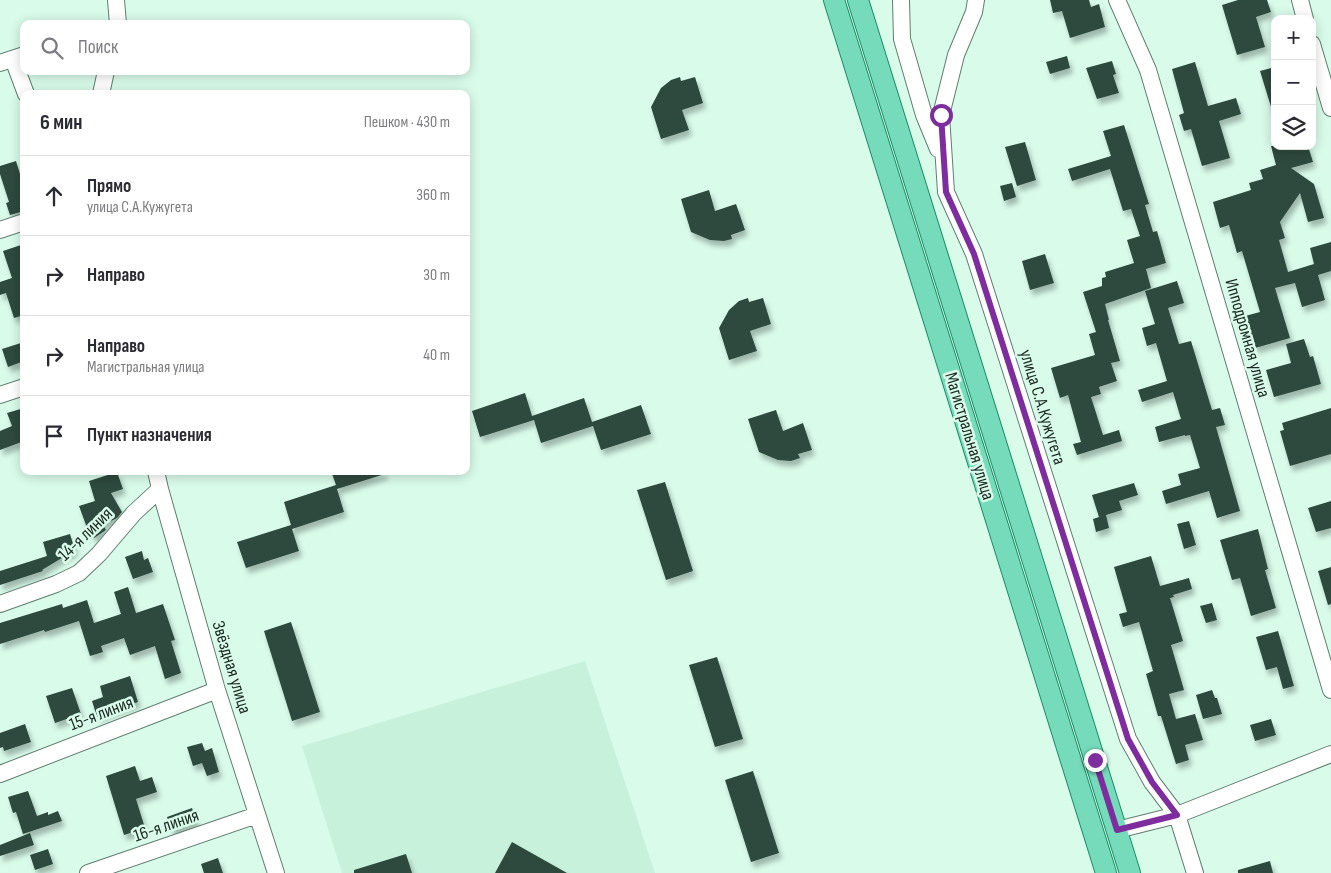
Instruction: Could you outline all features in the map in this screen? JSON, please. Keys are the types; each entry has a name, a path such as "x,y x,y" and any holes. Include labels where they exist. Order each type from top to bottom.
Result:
{"main road":[{"name":"Магистральная улица","path":"834,0 1106,873"},
{"name":"Магистральная улица","path":"858,0 1130,873"}],"street":[{"path":"116,0 118,20"},
{"path":"901,0 902,40 924,115 944,165"},
{"name":"улица С.А.Кужугета","path":"976,0 974,12 956,55 941,115 946,192 974,254 1128,739 1152,782 1177,815 1195,873"},
{"name":"Ипподромная улица","path":"1117,0 1148,70 1331,690"},
{"path":"1300,0 1304,15"},
{"path":"1316,57 1331,108"},
{"path":"12,59 24,90"},
{"path":"102,90 105,75"},
{"path":"0,230 20,223"},
{"path":"0,395 20,388"},
{"name":"Звёздная улица","path":"157,475 217,690 276,873"},
{"name":"14-я линия","path":"0,604 56,584 79,573 99,554 134,513 160,490"},
{"name":"15-я линия","path":"0,774 217,690"},
{"path":"1117,830 1177,815 1331,754"},
{"name":"16-я линия","path":"88,873 257,815"}],"shaded area":[{"path":"585,661 655,873 342,873 302,746"}],"building":[{"path":"1050,0 1089,0 1091,7 1099,4 1105,27 1070,38 1062,11 1053,13"},
{"path":"1238,0 1267,0 1271,12 1256,17 1265,47 1237,55 1222,5"},
{"path":"1067,56 1070,68 1050,74 1046,62"},
{"path":"1112,61 1116,74 1113,75 1119,93 1097,99 1086,68"},
{"path":"1195,62 1208,106 1236,98 1241,114 1219,121 1230,158 1202,166 1191,129 1184,131 1179,115 1184,113 1172,69"},
{"path":"1271,68 1271,107 1260,71"},
{"path":"680,77 681,81 695,77 703,103 682,110 689,130 661,139 651,107 661,88 671,80"},
{"path":"1124,125 1149,204 1145,205 1153,232 1157,231 1166,263 1146,269 1151,288 1105,304 1120,361 1111,363 1117,381 1099,387 1101,394 1091,397 1103,435 1119,430 1122,441 1077,455 1073,444 1081,442 1068,395 1060,398 1051,368 1095,355 1089,334 1096,332 1083,292 1102,286 1102,278 1106,277 1105,272 1134,263 1127,240 1140,236 1131,209 1123,211 1110,169 1072,181 1068,169 1111,156 1103,131"},
{"path":"1025,142 1036,180 1017,186 1005,147"},
{"path":"1272,150 1309,150 1313,162 1291,168 1314,184 1324,218 1308,222 1300,193 1280,222 1285,238 1279,240 1288,272 1314,264 1310,248 1331,242 1331,271 1318,275 1325,300 1302,307 1295,283 1275,288 1290,338 1255,348 1245,316 1260,312 1242,251 1237,253 1229,225 1220,228 1213,202 1251,190 1249,183 1263,179 1260,170 1276,165"},
{"path":"16,161 20,174 20,212 10,215 6,203 9,202 0,174 0,166"},
{"path":"1012,183 1016,197 1004,201 1000,186"},
{"path":"709,190 715,211 736,204 745,230 731,235 732,239 724,241 710,240 691,232 681,199"},
{"path":"20,245 20,316 14,318 6,293 0,295 0,282 12,278 3,251"},
{"path":"1045,254 1054,283 1030,290 1022,261"},
{"path":"1177,281 1184,303 1168,308 1179,344 1191,341 1212,410 1220,408 1225,425 1216,427 1240,511 1217,518 1209,491 1166,504 1162,491 1181,485 1178,474 1200,468 1190,435 1159,442 1155,427 1181,419 1173,392 1142,402 1138,390 1167,381 1156,343 1147,346 1142,328 1155,324 1145,291"},
{"path":"748,298 749,302 763,298 771,324 750,331 757,351 729,360 719,328 729,310 739,301"},
{"path":"1304,339 1310,357 1313,356 1321,384 1274,397 1266,370 1291,363 1286,344"},
{"path":"20,343 20,362 8,367 2,349"},
{"path":"525,393 532,416 584,398 592,422 641,405 651,434 601,450 593,426 541,443 534,420 480,437 472,411"},
{"path":"1331,408 1331,454 1290,466 1280,431 1284,430 1282,423"},
{"path":"20,409 20,442 0,450 0,431 12,426 7,413"},
{"path":"776,410 783,431 803,423 812,450 798,454 800,458 791,461 778,460 759,452 748,419"},
{"path":"108,475 118,475 123,489 111,493 122,512 117,518 103,525 106,530 94,538 86,525 79,506 95,501 89,481"},
{"path":"332,475 382,475 337,489 344,512 292,529 299,551 246,568 237,542 291,525 284,502 336,485"},
{"path":"665,482 693,571 666,580 637,490"},
{"path":"1134,483 1138,495 1119,501 1122,510 1106,515 1109,528 1096,532 1093,519 1099,517 1092,495"},
{"path":"1331,501 1331,528 1316,532 1308,508"},
{"path":"1189,521 1196,545 1184,549 1177,524"},
{"path":"1258,529 1268,569 1265,570 1276,608 1251,616 1240,578 1232,580 1220,540"},
{"path":"70,534 75,550 43,571 0,585 0,571 47,556 43,542"},
{"path":"142,551 144,560 148,558 153,572 133,579 125,557"},
{"path":"1151,556 1160,586 1189,578 1192,589 1173,595 1174,597 1170,598 1183,641 1171,645 1184,690 1169,694 1176,719 1195,714 1203,740 1185,745 1189,760 1176,764 1161,716 1158,716 1146,674 1153,671 1139,622 1123,627 1119,614 1127,612 1114,567"},
{"path":"1331,567 1331,604 1328,605 1318,571"},
{"path":"128,587 136,613 163,604 175,640 171,641 181,673 165,679 155,646 130,655 124,638 101,646 103,652 90,656 79,621 0,644 0,623 62,604 63,608 87,600 94,623 121,614 114,592"},
{"path":"1212,603 1217,620 1206,623 1200,606"},
{"path":"291,622 320,712 292,721 264,631"},
{"path":"1278,631 1294,686 1283,689 1277,667 1266,670 1256,637"},
{"path":"717,657 743,739 715,747 689,665"},
{"path":"130,676 138,702 97,717 92,701 103,697 100,686"},
{"path":"72,688 81,714 55,723 46,696"},
{"path":"1212,690 1215,698 1217,698 1222,714 1203,719 1196,695"},
{"path":"1271,719 1276,735 1255,741 1250,725"},
{"path":"25,724 31,742 4,751 3,747 0,748 0,733"},
{"path":"202,743 205,751 212,748 219,772 207,776 202,763 193,766 187,747"},
{"path":"135,766 140,781 152,777 157,792 136,799 145,828 124,835 106,776"},
{"path":"753,771 779,853 751,862 725,780"},
{"path":"28,791 37,816 48,812 48,815 58,811 62,821 23,834 16,812 13,813 8,797"},
{"path":"192,808 197,823 172,831 167,817"},
{"path":"30,833 34,845 0,856 0,845"},
{"path":"512,842 567,873 495,873"},
{"path":"48,849 53,864 35,870 30,855"},
{"path":"406,854 412,873 354,873 354,870"},
{"path":"218,858 223,873 204,873 201,864"},
{"path":"1270,861 1273,873 1238,873 1238,870"}],"route":[{"path":"941,115 946,192 974,254 1082,600 1128,739 1152,782 1177,815 1117,830 1095,760"}]}
